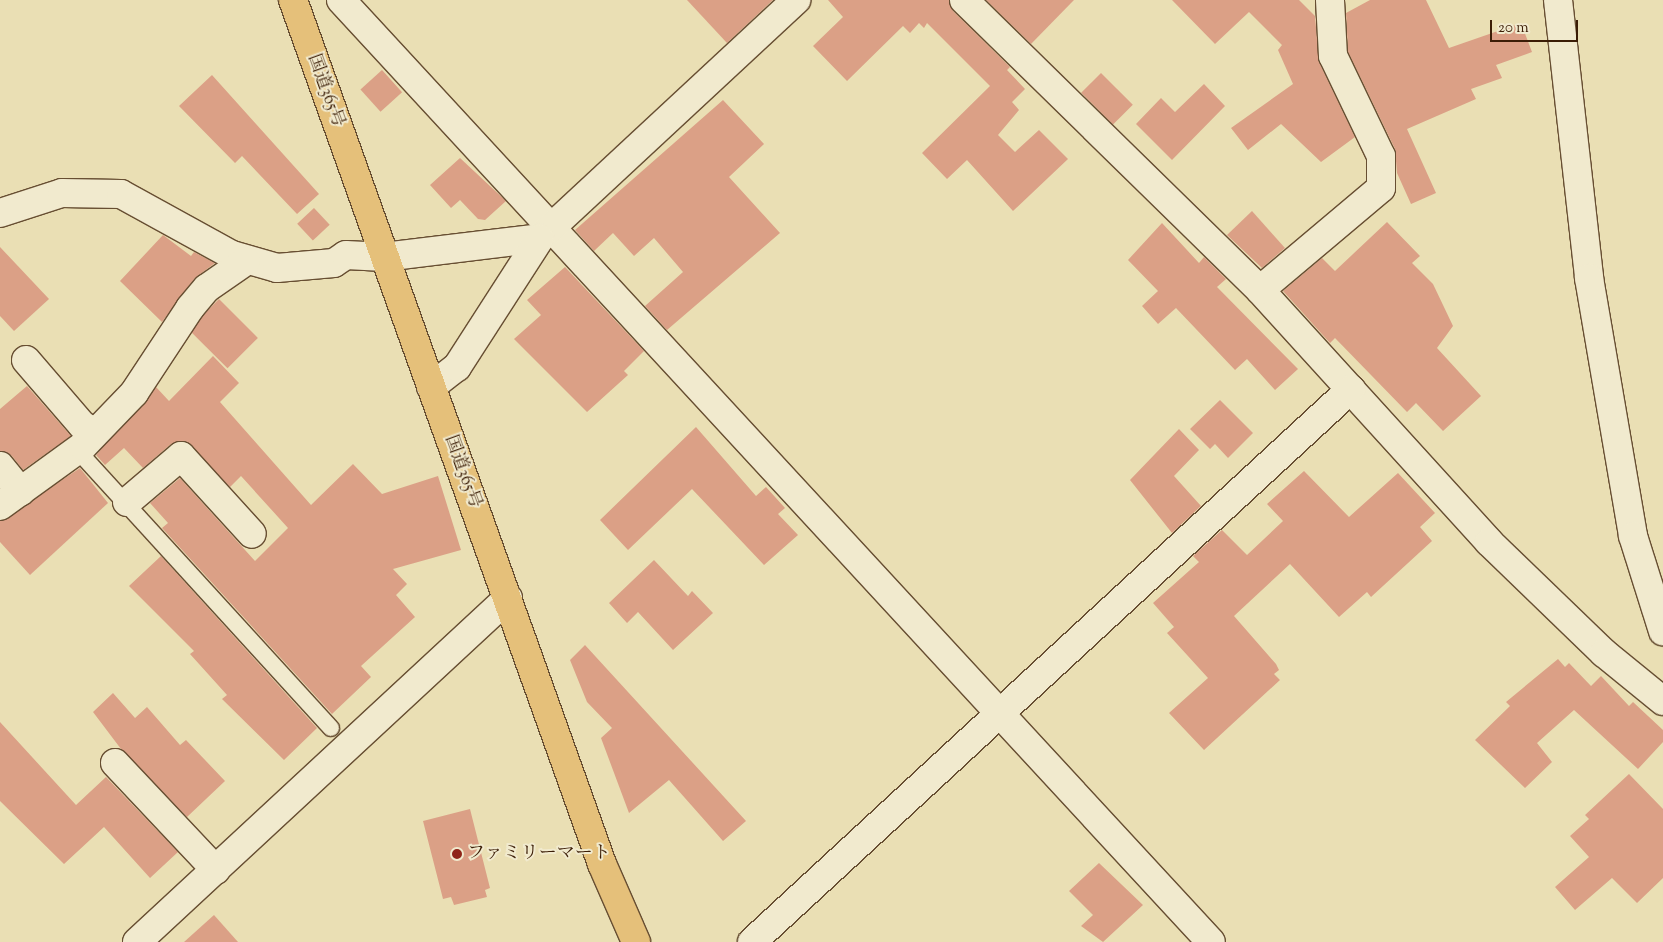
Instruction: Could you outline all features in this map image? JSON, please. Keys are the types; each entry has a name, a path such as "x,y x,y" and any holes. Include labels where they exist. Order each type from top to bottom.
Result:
{"highway":[{"name":"国道365号","path":"293,0 602,864 636,942"}],"street":[{"path":"340,0 545,234 1001,713 1211,942"},
{"path":"431,387 457,367 545,234 796,0"},
{"path":"964,0 1260,290 1501,555 1604,653 1663,701"},
{"path":"1260,290 1378,196 1381,188 1381,156 1333,56 1330,0"},
{"path":"1558,0 1589,278 1633,536 1663,631"},
{"path":"0,212 62,193 121,194 246,261 277,268 334,263 346,255 384,257 545,234"},
{"path":"0,466 10,499 86,441 134,393 172,333 207,288 246,261"},
{"path":"26,360 82,425 86,441"},
{"path":"752,942 1351,389"},
{"path":"127,502 181,456 252,534"},
{"path":"137,942 508,598"},
{"path":"115,763 216,870"}],"lane":[{"path":"86,441 127,502 330,728"}],"building":[{"path":"687,0 773,0 727,43"},
{"path":"828,0 949,0 953,11 1010,67 1007,70 1025,89 1012,102 1019,110 998,135 1015,152 1039,130 1068,159 1013,211 967,160 947,179 922,153 990,86 927,23 924,28 919,23 910,33 903,26 847,81 813,46 843,17"},
{"path":"986,0 1074,0 1031,44"},
{"path":"1172,0 1299,0 1315,16 1319,62 1355,137 1321,162 1281,124 1248,150 1231,128 1293,84 1278,50 1282,45 1249,12 1215,44"},
{"path":"1370,0 1426,0 1449,48 1521,23 1532,52 1496,65 1502,78 1471,89 1476,99 1407,129 1436,193 1411,204 1397,173 1395,149 1348,52 1346,13"},
{"path":"382,70 402,92 381,112 360,89"},
{"path":"1101,73 1133,105 1113,125 1081,93"},
{"path":"212,75 319,194 297,214 242,156 235,163 179,106"},
{"path":"1204,84 1225,106 1172,160 1136,124 1161,98 1175,112"},
{"path":"723,100 764,144 729,177 780,233 667,330 645,306 683,272 654,238 634,256 613,233 594,251 575,230"},
{"path":"460,158 506,201 485,220 478,219 460,200 451,208 430,185"},
{"path":"314,208 330,225 313,241 297,224"},
{"path":"1252,211 1285,248 1262,268 1227,235"},
{"path":"1387,222 1420,256 1412,263 1433,284 1453,326 1437,348 1481,396 1443,431 1416,403 1407,412 1335,338 1330,343 1283,291 1322,258 1335,271"},
{"path":"1162,223 1199,263 1204,257 1226,279 1217,287 1298,369 1275,390 1247,359 1235,370 1176,308 1158,324 1142,306 1158,291 1128,260"},
{"path":"163,235 191,256 194,252 215,263 195,278 162,322 120,281"},
{"path":"0,247 49,299 14,331 0,316"},
{"path":"565,267 644,351 624,371 628,375 587,412 514,339 541,315 527,300"},
{"path":"219,299 258,338 227,368 189,329"},
{"path":"213,356 239,383 220,402 311,505 353,464 382,494 438,476 461,550 393,569 407,584 396,595 415,617 361,666 371,677 332,714 162,528 168,523 150,503 180,478 255,561 288,528 241,476 230,487 185,441 171,444 143,468 124,448 105,465 96,455 156,387 169,401"},
{"path":"27,386 71,436 23,470 12,456 0,451 0,409"},
{"path":"1220,400 1253,433 1228,458 1215,444 1210,449 1190,429"},
{"path":"696,427 756,496 766,487 785,508 778,514 798,535 764,565 692,489 628,550 600,520"},
{"path":"1179,429 1199,450 1174,476 1201,506 1172,533 1130,480"},
{"path":"80,468 108,503 30,575 0,542 0,521"},
{"path":"1304,471 1349,517 1398,473 1435,513 1420,527 1432,541 1371,597 1367,592 1339,617 1290,564 1234,616 1276,664 1279,670 1274,674 1280,680 1204,750 1169,713 1208,678 1167,633 1174,627 1153,603 1199,562 1193,556 1222,530 1247,555 1283,521 1267,504"},
{"path":"161,556 317,728 284,760 222,699 227,695 190,654 194,651 129,586"},
{"path":"654,560 688,596 692,591 713,613 673,650 638,612 627,623 609,603"},
{"path":"585,645 746,821 723,841 669,780 629,813 601,738 612,728 587,702 570,660"},
{"path":"1558,659 1565,667 1569,663 1591,686 1601,676 1629,706 1633,702 1663,730 1663,742 1638,769 1574,710 1537,743 1552,762 1525,788 1475,740 1510,706 1506,702"},
{"path":"113,693 135,718 147,707 180,745 186,740 225,781 187,817 121,749 93,712"},
{"path":"0,722 76,805 106,777 178,852 150,878 104,827 64,864 0,801"},
{"path":"1629,774 1663,809 1663,878 1637,903 1612,878 1575,910 1555,887 1589,857 1570,836 1589,819 1585,815"},
{"name":"ファミリーマート","path":"470,809 490,888 485,890 487,897 454,905 451,897 443,899 423,821"},
{"path":"1099,863 1143,905 1103,942 1081,926 1093,915 1069,891"},
{"path":"214,915 238,942 184,942"}],"place":[{"name":"ファミリーマート","path":"457,854"}]}
